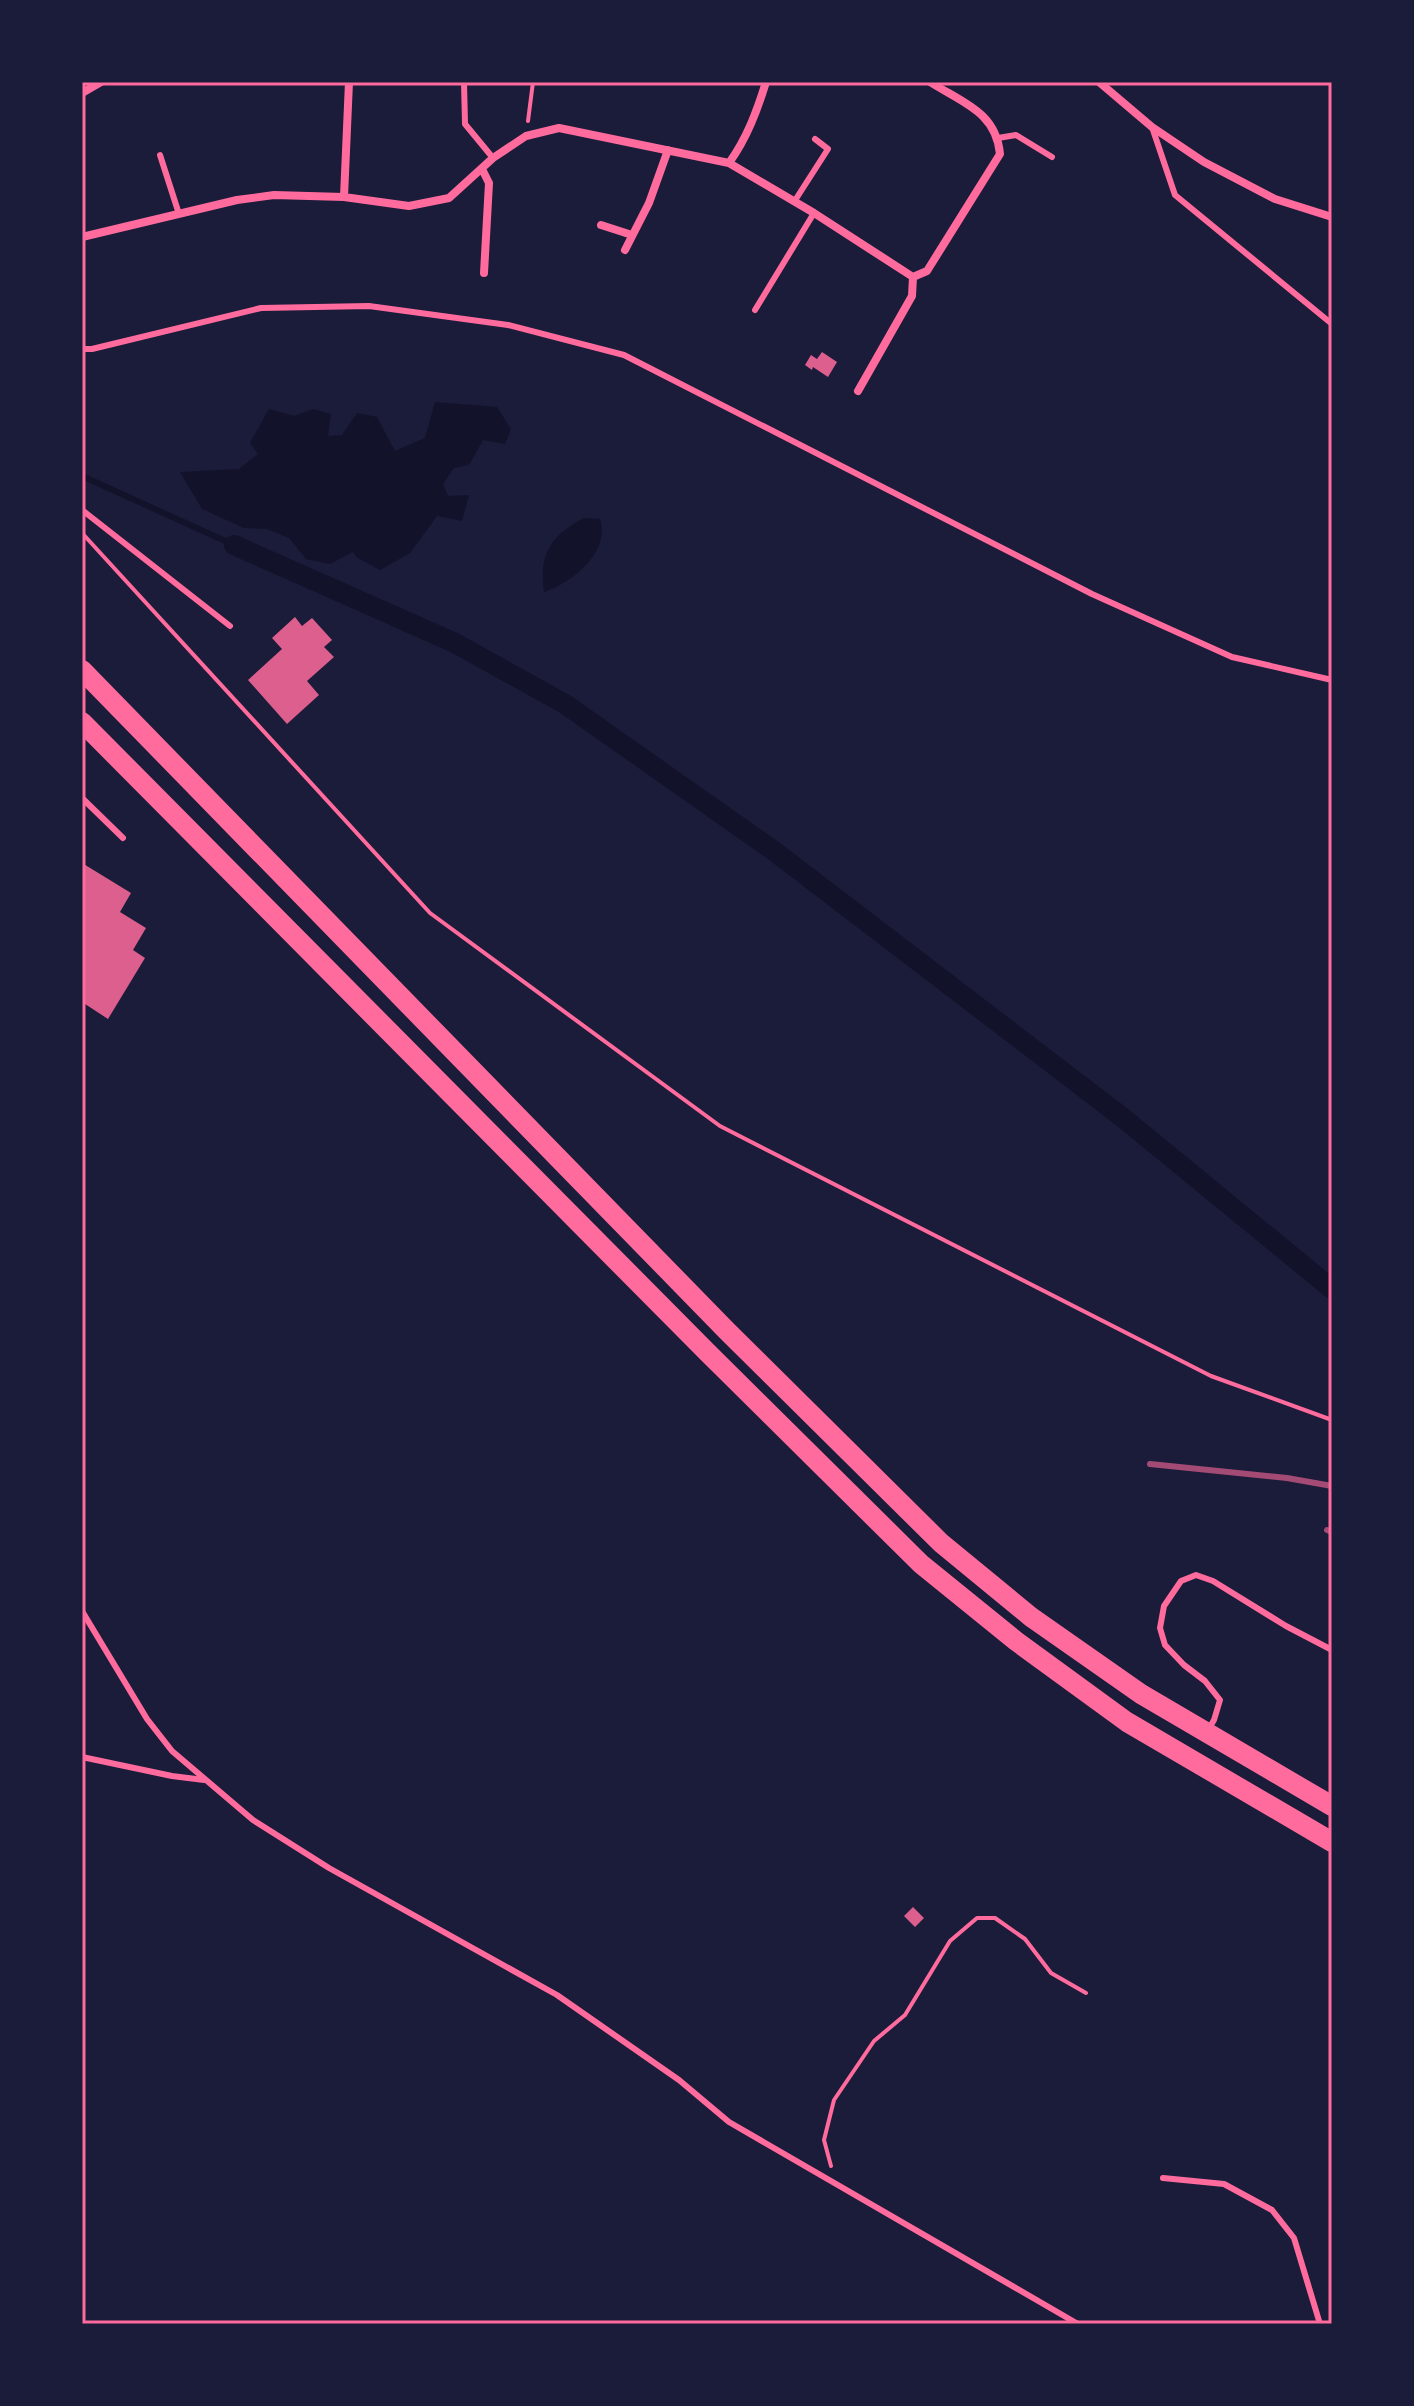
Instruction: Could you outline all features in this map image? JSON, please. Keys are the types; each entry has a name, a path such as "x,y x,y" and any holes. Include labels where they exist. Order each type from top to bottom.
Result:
{"highway":[{"path":"82,670 727,1331 941,1543 1031,1617 1141,1694 1332,1806"},
{"path":"82,722 921,1564 1016,1641 1127,1722 1332,1842"}],"street":[{"path":"82,93 101,82"},
{"path":"344,197 349,82"},
{"path":"729,163 742,144 766,82"},
{"path":"913,277 927,271 1000,154 998,138 988,119 930,82"},
{"path":"1099,82 1152,127 1204,162 1275,199 1332,217"},
{"path":"82,237 237,200 274,195 344,197 409,206 449,198 493,158 526,136 559,128 729,163 913,277"},
{"path":"625,250 649,203 668,150"},
{"path":"482,169 489,183 484,273"},
{"path":"601,225 632,235"},
{"path":"858,391 912,296 913,277"}],"lane":[{"path":"464,82 465,124 493,158"},
{"path":"1152,127 1175,195 1332,324"},
{"path":"998,138 1016,135 1052,157"},
{"path":"794,202 828,149 815,139"},
{"path":"160,155 179,214"},
{"path":"755,310 814,213"},
{"path":"82,349 261,308 369,306 508,325 624,355 1092,594 1232,657 1332,680"},
{"path":"82,510 230,626"},
{"path":"82,798 123,838"},
{"path":"1207,1733 1220,1700 1205,1681 1165,1645 1160,1628 1164,1606 1181,1581 1196,1575 1213,1581 1332,1650"},
{"path":"82,1611 147,1719 172,1751 253,1820 329,1868 557,1995 679,2080 729,2122 1078,2324"},
{"path":"82,1757 204,1780"},
{"path":"1163,2178 1224,2184 1272,2210 1294,2238 1320,2324"}],"path":[{"path":"526,136 533,82"},
{"path":"82,533 430,913 720,1126 1211,1376 1332,1420"},
{"path":"836,2184 824,2140 834,2100 874,2041 905,2015 950,1941 977,1918 995,1918 1025,1939 1051,1973 1086,1993"}],"shaded area":[{"path":"435,402 497,407 511,429 505,444 483,440 469,465 454,468 443,484 448,496 469,495 462,521 437,516 410,553 380,570 356,557 353,552 330,564 306,559 289,538 267,529 244,528 202,509 180,472 239,469 258,454 250,443 269,409 294,416 313,409 331,414 328,436 342,435 357,413 377,417 395,451 425,438"},
{"path":"584,518 600,519 600,543 577,574 544,592 543,567 549,548 563,532"}],"building":[{"path":"822,352 837,362 828,377 805,365 811,355 817,359"},
{"path":"295,617 302,626 312,618 332,640 324,647 334,657 307,681 319,695 287,724 248,680 282,649 272,638"},
{"path":"82,863 131,893 120,912 146,928 133,950 145,958 108,1019 82,1002"},
{"path":"913,1907 924,1918 915,1927 904,1916"}],"waterway":[{"path":"82,476 234,545"},
{"path":"234,545 455,643 565,704 774,851 1122,1117 1332,1289"}],"railway":[{"path":"1150,1464 1287,1478 1332,1486"},
{"path":"1327,1530 1332,1532"}]}
